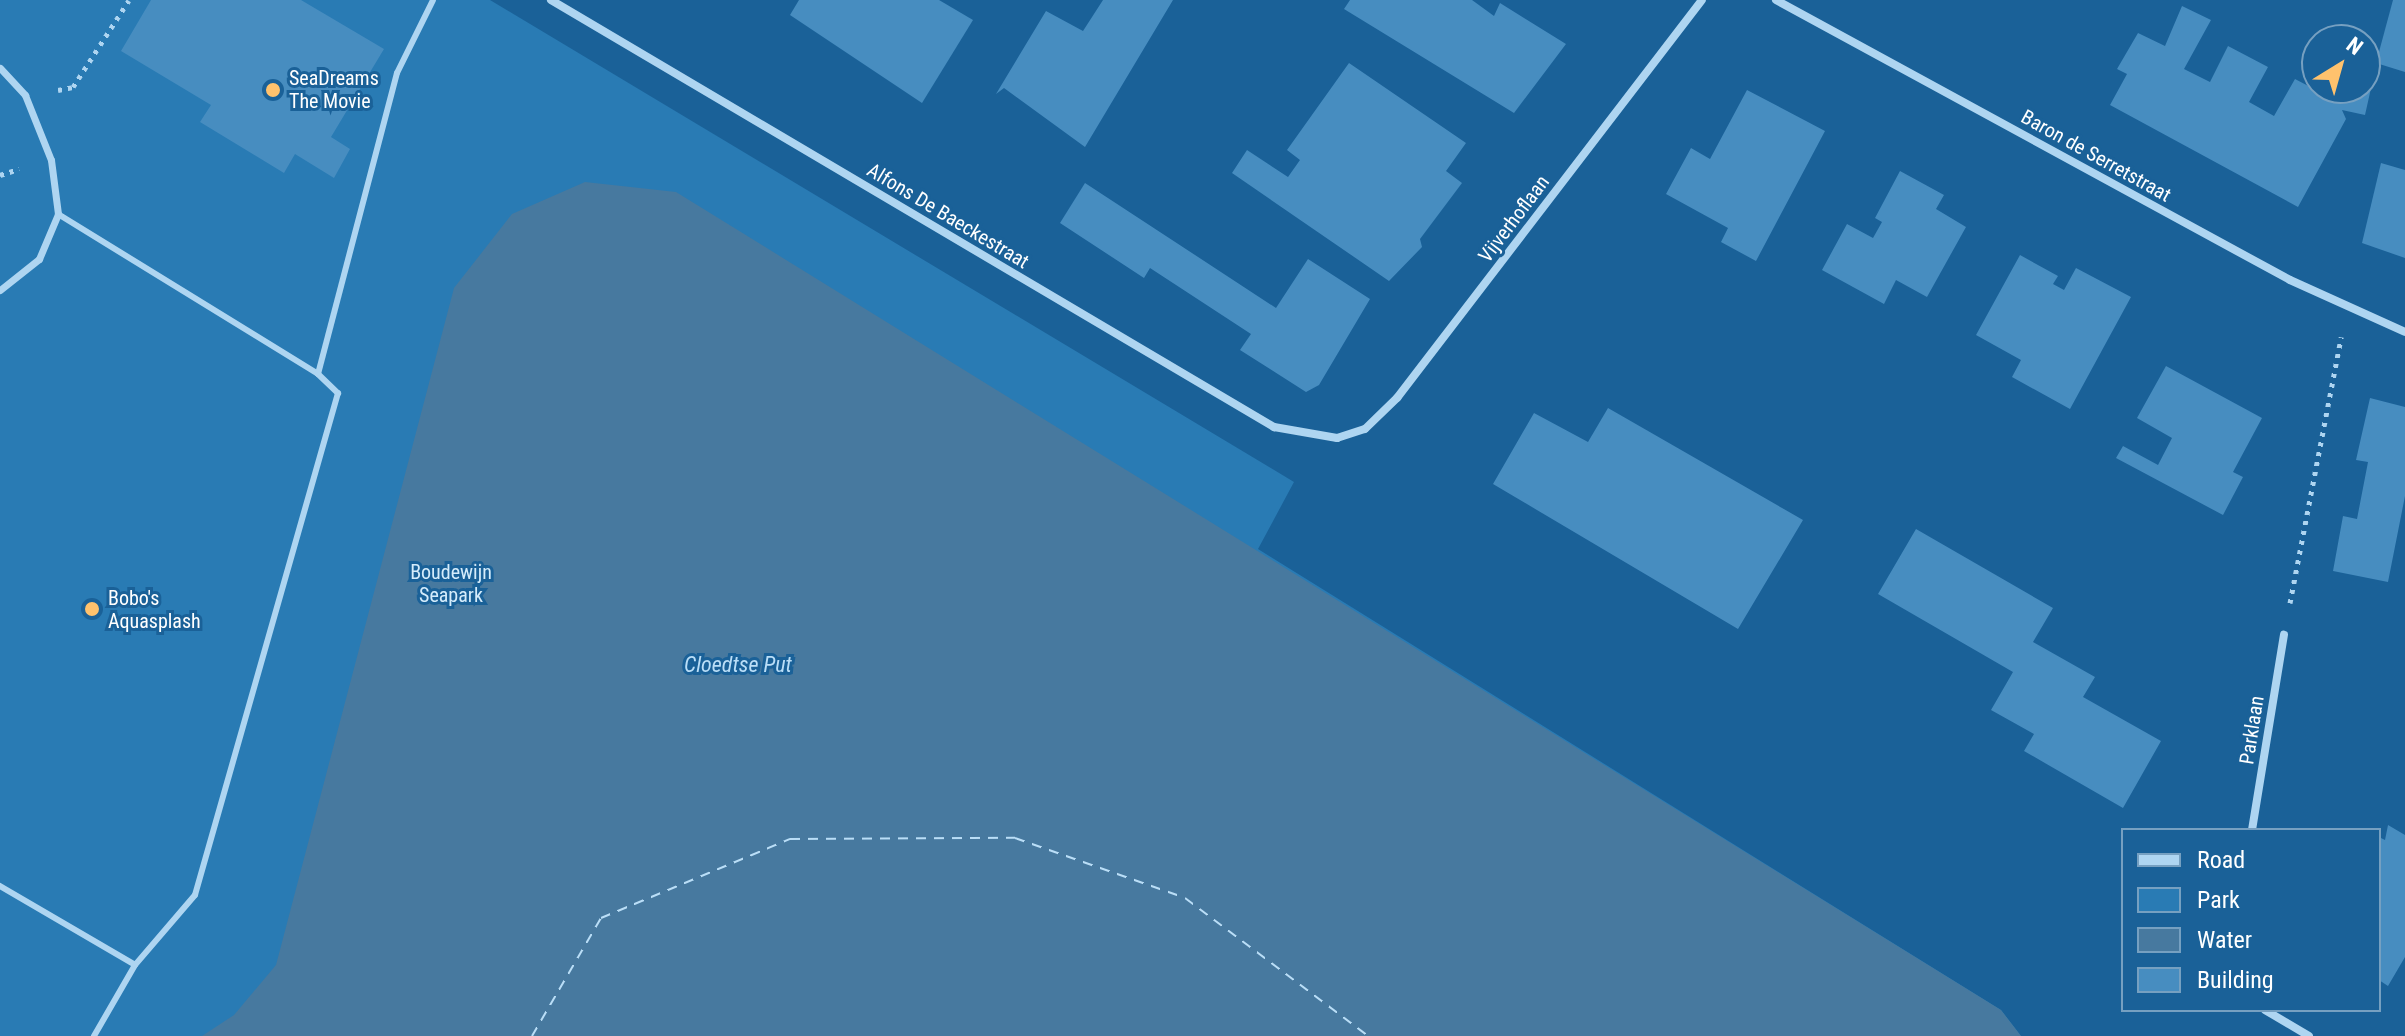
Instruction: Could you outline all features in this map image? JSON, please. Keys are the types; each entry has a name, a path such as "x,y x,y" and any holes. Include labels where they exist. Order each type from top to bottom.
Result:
{"street":[{"name":"Alfons De Baeckestraat","path":"551,0 1274,427 1337,438"},
{"name":"Vijverhoflaan","path":"1337,438 1365,429 1397,398 1702,0"},
{"name":"Baron de Serretstraat","path":"1776,0 2346,307 2405,332"},
{"path":"0,68 25,95 51,160 58,214 39,259 0,290"},
{"name":"Parklaan","path":"2252,828 2284,635"},
{"path":"2268,1012 2309,1036"}],"lane":[{"path":"318,374 397,73 433,0"},
{"path":"58,214 318,374 338,393 337,414 195,895 135,965 94,1036"},
{"path":"0,886 135,965"}],"path":[{"path":"25,95 73,87 129,0"},
{"path":"2284,635 2346,307"}],"green space":[{"name":"Cloedtse Put","path":"0,0 490,0 1294,482 1258,549 2001,1010 2021,1036 0,1036"}],"water":[{"name":"Cloedtse Put","path":"585,182 676,192 2001,1010 2021,1036 202,1036 234,1015 276,965 454,288 512,214"}],"building":[{"name":"SeaDreams The Movie","path":"151,0 301,0 384,49 331,137 350,149 334,178 295,154 284,173 200,122 211,105 121,51"},
{"path":"799,0 939,0 973,20 922,103 790,15"},
{"path":"1103,0 1173,0 1085,147 1004,88 996,94 1046,11 1083,31"},
{"path":"1350,0 1472,0 1494,16 1500,3 1566,44 1514,113 1344,9"},
{"path":"2393,0 2405,0 2405,72 2381,65 2381,44"},
{"path":"2182,6 2211,20 2184,69 2210,82 2228,46 2268,67 2249,102 2274,116 2295,79 2301,82 2301,104 2367,104 2365,115 2342,110 2346,119 2298,207 2110,105 2127,74 2117,69 2138,33 2165,46"},
{"path":"1349,63 1466,143 1446,171 1462,183 1420,239 1422,247 1389,281 1232,173 1247,150 1288,177 1300,160 1287,150"},
{"path":"1747,90 1825,131 1756,261 1721,242 1728,228 1666,194 1691,148 1710,159"},
{"path":"2381,163 2405,170 2405,258 2362,243"},
{"path":"1900,171 1944,195 1936,209 1966,227 1927,297 1896,280 1884,304 1822,270 1847,224 1873,238 1882,222 1875,218"},
{"path":"1085,183 1276,308 1308,259 1370,299 1319,385 1306,392 1240,350 1251,334 1150,268 1144,278 1060,223"},
{"path":"2020,255 2058,276 2053,284 2064,290 2076,268 2131,297 2070,409 2012,377 2021,360 1976,335"},
{"path":"2166,366 2262,418 2233,472 2243,477 2223,515 2116,458 2123,446 2158,465 2172,438 2137,418"},
{"path":"2370,398 2405,407 2405,496 2388,582 2333,571 2343,516 2357,519 2368,462 2356,460"},
{"path":"1608,408 1803,520 1738,629 1493,484 1534,413 1588,442"},
{"path":"1916,529 2053,608 2033,642 2095,677 2083,697 2161,741 2123,808 2024,751 2034,734 1991,710 2013,672 1878,594"},
{"path":"2388,825 2405,835 2405,957 2388,986 2381,981 2381,838 2385,840"}],"ferry route":[{"path":"532,1036 601,918 790,839 1015,838 1185,898 1368,1036"}],"place":[{"name":"SeaDreams The Movie","path":"273,90"},
{"name":"Bobo's Aquasplash","path":"92,609"}],"park label":[{"name":"Boudewijn Seapark","path":"451,584"}]}
